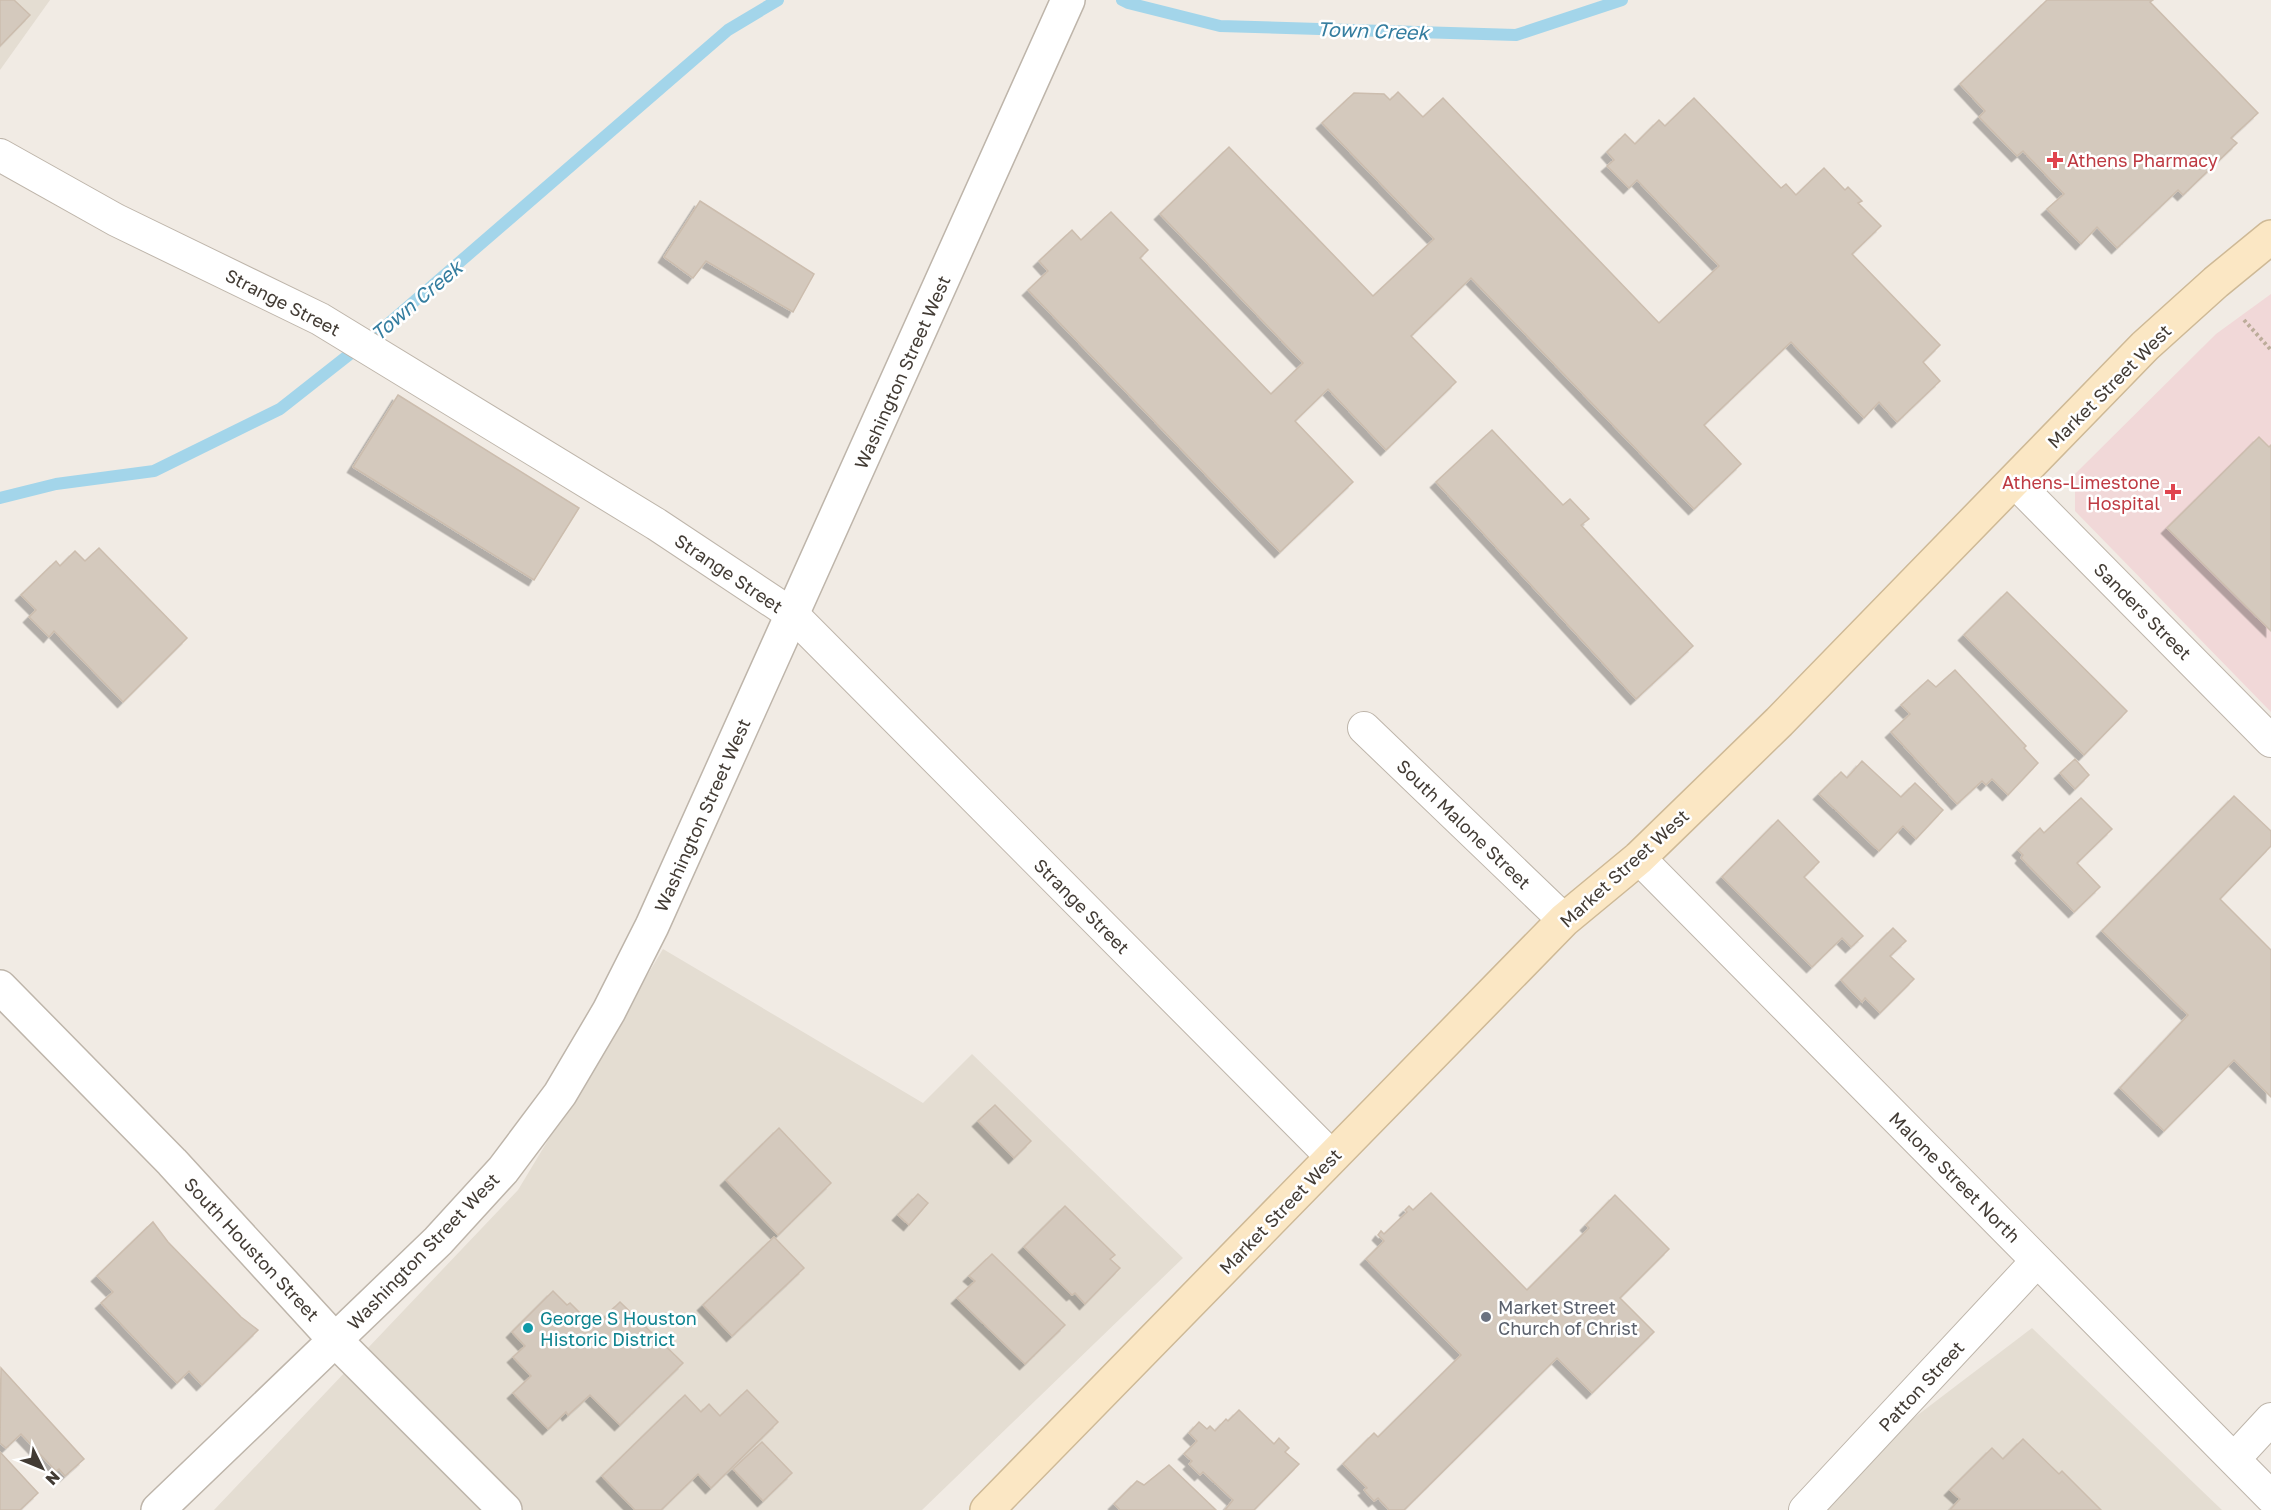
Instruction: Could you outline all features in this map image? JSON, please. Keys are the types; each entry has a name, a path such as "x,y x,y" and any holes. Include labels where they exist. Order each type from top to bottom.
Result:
{"main road":[{"name":"Market Street West","path":"987,1510 1564,920 1639,858 1770,730 2015,482 2145,346 2216,282 2271,237"}],"street":[{"name":"Washington Street West","path":"158,1510 445,1233 503,1170 560,1094 609,1011 652,926 1068,0"},
{"name":"Strange Street","path":"0,155 116,220 320,319 656,524 793,615 1332,1157"},
{"name":"Sanders Street","path":"2015,482 2271,741"},
{"name":"South Malone Street","path":"1364,728 1564,920"},
{"name":"Malone Street North","path":"1639,858 2271,1497"},
{"name":"South Houston Street","path":"0,987 172,1162 335,1340 505,1510"},
{"name":"Patton Street","path":"1805,1510 2037,1261"},
{"path":"2234,1459 2271,1419"}],"path":[{"path":"2244,320 2271,350"}],"shaded area":[{"path":"0,0 50,0 0,70"},
{"name":"Athens-Limestone Hospital","path":"2271,294 2271,712 2075,511 2075,474 2216,334"},
{"path":"663,949 923,1103 972,1054 1183,1258 922,1510 214,1510 518,1190"},
{"path":"2032,1328 2222,1510 1793,1510"}],"building":[{"path":"0,0 14,0 30,15 0,46"},
{"path":"2047,0 2153,0 2150,2 2258,113 2231,138 2237,143 2183,195 2178,190 2117,248 2097,227 2081,244 2047,209 2064,194 2023,151 2017,156 1979,117 1985,111 1960,84"},
{"path":"1398,92 1423,117 1443,98 1659,323 1719,266 1637,180 1629,188 1607,166 1614,160 1607,152 1625,134 1635,144 1659,120 1665,126 1694,98 1781,188 1786,184 1796,195 1824,168 1845,190 1848,187 1862,201 1858,203 1881,226 1852,254 1940,345 1923,362 1940,381 1897,422 1879,402 1864,418 1791,342 1704,425 1741,464 1694,509 1471,278 1411,336 1456,382 1386,450 1328,389 1295,421 1353,482 1280,552 1028,290 1048,271 1039,261 1072,230 1081,240 1111,212 1148,250 1140,258 1271,394 1303,363 1160,214 1229,147 1373,296 1434,239 1322,123 1354,93 1384,94 1390,100"},
{"path":"700,201 814,274 793,312 706,261 693,278 664,257"},
{"path":"398,395 579,508 534,580 353,467"},
{"path":"1492,430 1563,505 1570,499 1589,519 1581,525 1693,646 1636,699 1436,482"},
{"path":"2259,437 2269,447 2271,445 2271,631 2167,528"},
{"path":"99,548 187,638 123,702 54,631 49,637 29,617 36,610 21,595 56,561 60,566 75,551 85,561"},
{"path":"2007,592 2127,711 2084,755 1964,635"},
{"path":"1955,670 2026,746 2024,748 2038,763 2008,795 1992,779 1986,785 1982,781 1957,804 1891,732 1910,714 1901,705 1928,680 1936,687"},
{"path":"2075,759 2089,775 2075,789 2060,773"},
{"path":"1862,761 1901,797 1915,783 1943,810 1916,839 1903,826 1879,851 1819,794 1841,772 1847,778"},
{"path":"2234,796 2271,831 2271,846 2220,899 2271,950 2271,1097 2234,1060 2164,1131 2120,1088 2188,1015 2102,931"},
{"path":"2081,798 2112,829 2077,863 2100,887 2074,912 2021,858 2023,855 2018,850 2040,828 2044,833"},
{"path":"1778,820 1819,862 1804,877 1863,936 1851,947 1842,938 1812,967 1722,877"},
{"path":"1893,928 1906,941 1890,956 1914,979 1880,1013 1865,998 1862,1002 1841,980"},
{"path":"995,1105 1031,1141 1014,1158 978,1121"},
{"path":"779,1128 831,1183 778,1235 726,1180"},
{"path":"1431,1193 1527,1290 1589,1228 1586,1225 1615,1195 1669,1249 1620,1298 1654,1332 1592,1393 1557,1358 1404,1510 1389,1510 1378,1498 1374,1501 1364,1490 1367,1488 1343,1464 1374,1433 1378,1437 1461,1355 1366,1259 1384,1241 1378,1235 1381,1231 1384,1234 1407,1212 1405,1210 1409,1206 1413,1210"},
{"path":"918,1194 928,1203 909,1225 898,1215"},
{"path":"1065,1206 1115,1255 1110,1259 1120,1268 1085,1304 1075,1293 1072,1295 1024,1247"},
{"path":"153,1222 168,1242 241,1317 258,1330 202,1385 189,1371 177,1383 101,1303 113,1292 97,1276"},
{"path":"774,1237 804,1268 732,1336 703,1305"},
{"path":"992,1254 1065,1325 1025,1364 957,1298 975,1281 969,1276"},
{"path":"553,1291 567,1305 570,1303 594,1327 620,1302 683,1363 620,1425 590,1395 568,1415 566,1412 548,1429 513,1393 531,1376 513,1357 525,1346 512,1332"},
{"path":"1,1368 84,1459 65,1476 59,1469 56,1471 21,1434 6,1448 0,1443"},
{"path":"747,1390 778,1422 711,1488 698,1474 661,1510 635,1510 602,1476 685,1395 701,1412 709,1404 720,1416"},
{"path":"1239,1410 1274,1444 1279,1438 1289,1448 1285,1452 1299,1464 1254,1510 1225,1510 1233,1500 1203,1472 1200,1475 1189,1464 1192,1461 1184,1454 1197,1441 1189,1433 1199,1422 1207,1429 1210,1426 1215,1431"},
{"path":"2023,1439 2059,1474 2062,1471 2101,1510 1950,1510 1960,1499 1950,1490 1992,1448 2003,1459"},
{"path":"762,1442 792,1473 763,1501 733,1469"},
{"path":"0,1452 38,1493 20,1510 0,1510"},
{"path":"1169,1465 1216,1510 1120,1510 1114,1504 1137,1481 1144,1485"}],"waterway":[{"name":"Town Creek","path":"0,498 56,484 154,471 280,409 388,324 728,30 778,0"},
{"name":"Town Creek","path":"1122,0 1220,26 1516,35 1622,0"}],"place":[{"name":"Athens Pharmacy","path":"2055,160"},
{"name":"Athens-Limestone Hospital","path":"2173,492"},
{"name":"Market Street Church of Christ","path":"1486,1317"},
{"name":"George S Houston Historic District","path":"528,1328"}]}
